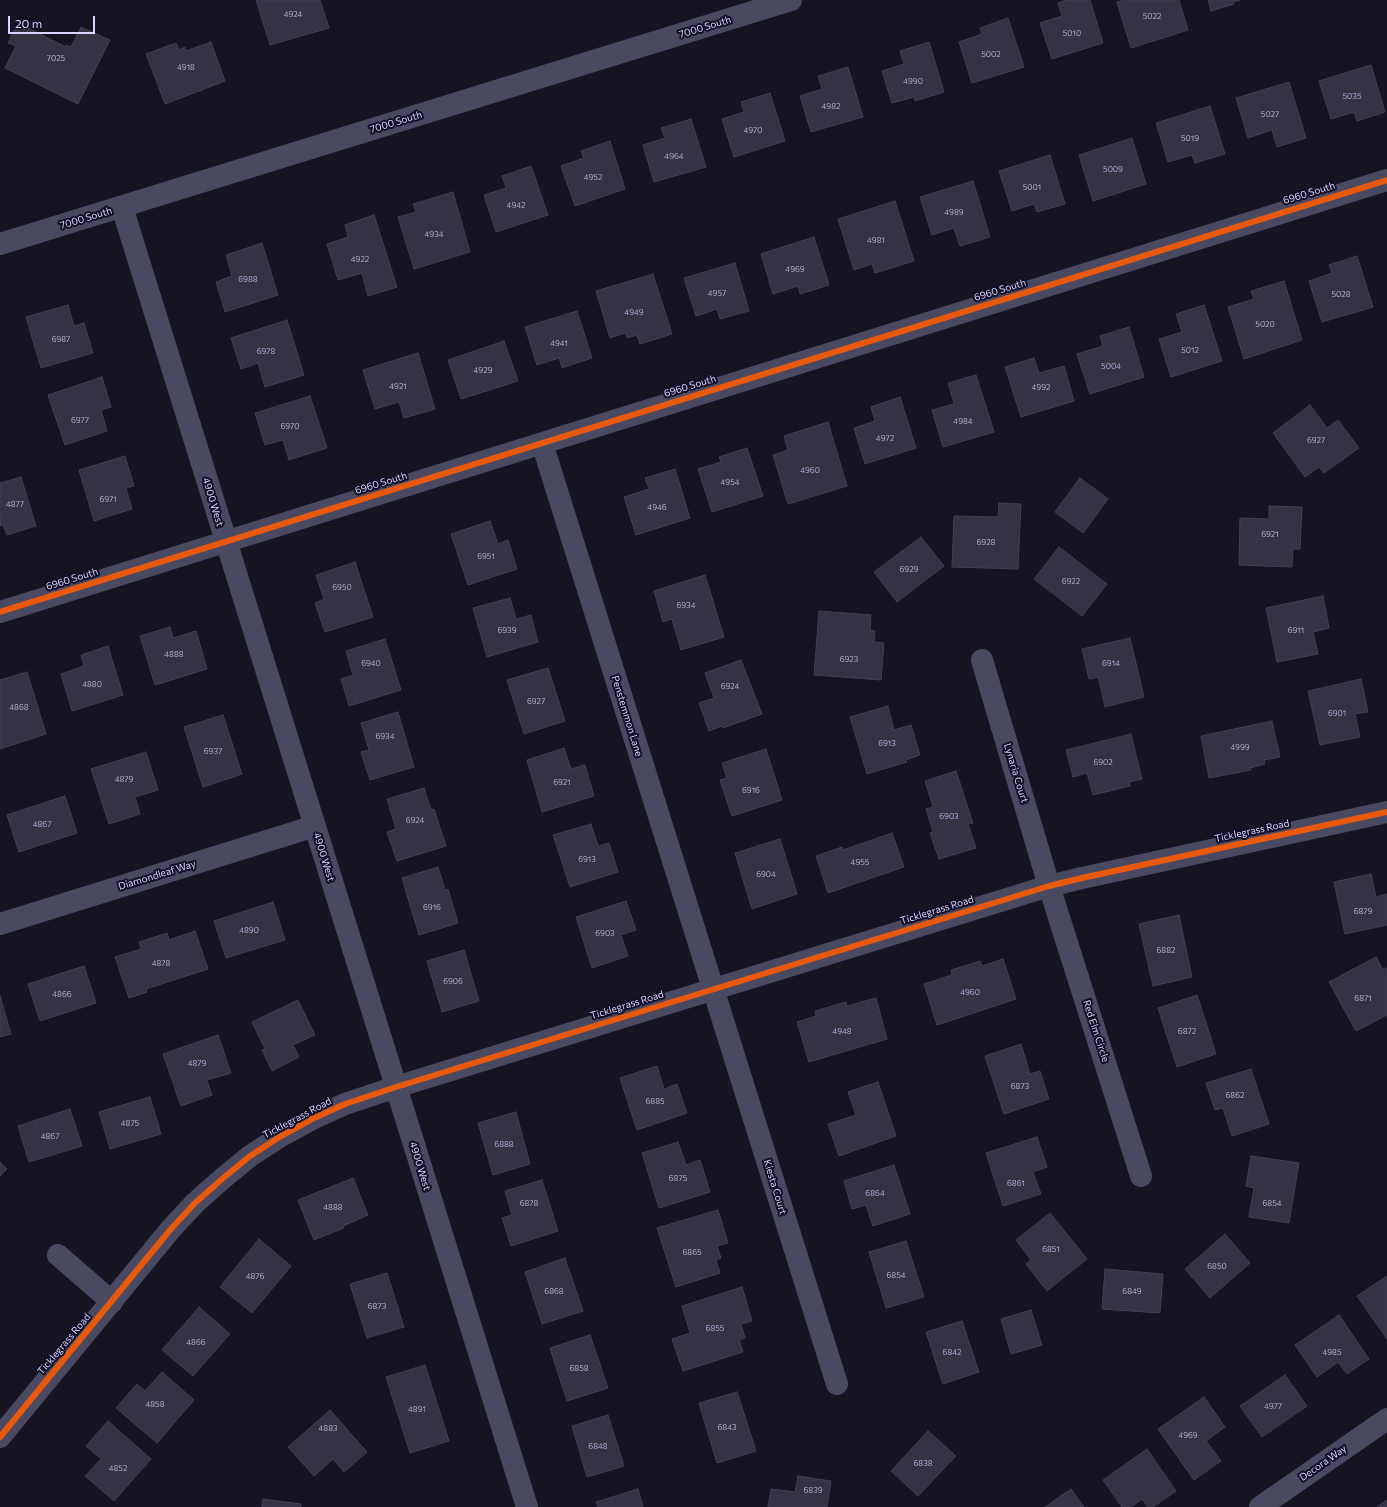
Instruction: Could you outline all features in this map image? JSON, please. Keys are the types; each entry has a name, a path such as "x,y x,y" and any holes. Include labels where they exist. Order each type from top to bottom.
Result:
{"street":[{"name":"7000 South","path":"0,244 791,0"},
{"name":"6960 South","path":"0,612 1387,180"},
{"name":"4900 West","path":"122,207 527,1507"},
{"name":"Penstemmon Lane","path":"542,443 713,990"},
{"name":"Lynaria Court","path":"982,660 1049,886"},
{"name":"Ticklegrass Road","path":"0,1437 170,1230 195,1203 250,1156 280,1136 345,1104 1049,886 1387,812"},
{"name":"Diamondleaf Way","path":"0,924 315,826"},
{"name":"Red Elm Circle","path":"1049,886 1142,1176"},
{"name":"Kiesta Court","path":"713,990 837,1384"},
{"path":"58,1255 112,1302"},
{"name":"Decora Way","path":"1260,1507 1387,1419"}],"building":[{"path":"256,0 320,0 329,28 270,45"},
{"path":"1066,0 1090,0 1103,43 1052,59 1040,23 1062,16 1058,3"},
{"path":"1125,0 1179,0 1188,30 1131,48 1117,2"},
{"path":"1208,0 1240,0 1233,2 1234,4 1211,11"},
{"path":"1008,18 1024,67 972,83 959,42 982,34 980,28"},
{"path":"18,23 66,47 66,45 71,47 81,27 110,40 78,104 5,68 16,46 8,43"},
{"path":"211,42 225,81 165,104 146,54 176,43 179,50 185,47 186,51"},
{"path":"929,42 944,92 915,101 914,97 892,103 882,71 904,64 900,51"},
{"path":"1371,65 1385,112 1357,121 1354,112 1331,119 1319,81"},
{"path":"848,67 863,117 811,132 800,96 822,89 818,76"},
{"path":"1289,82 1306,138 1277,147 1272,130 1248,138 1236,98"},
{"path":"770,93 785,141 734,157 722,119 744,112 741,102"},
{"path":"1210,106 1225,154 1195,163 1192,155 1168,162 1156,123"},
{"path":"691,119 706,167 654,182 643,145 665,138 661,128"},
{"path":"1132,138 1146,184 1093,201 1079,155"},
{"path":"610,141 625,189 575,206 561,166 584,158 581,151"},
{"path":"1050,155 1065,204 1037,212 1034,204 1012,211 999,171"},
{"path":"531,166 548,215 496,232 484,195 506,188 502,176"},
{"path":"973,181 990,237 960,246 954,228 932,235 920,197"},
{"path":"453,192 470,252 414,269 398,217 416,212 413,204"},
{"path":"895,201 914,261 875,273 872,264 854,270 838,219"},
{"path":"374,215 397,287 368,296 362,273 338,280 327,244 348,237 345,225"},
{"path":"814,237 829,285 800,294 798,286 773,294 761,254"},
{"path":"262,243 278,295 225,312 216,282 232,276 226,255"},
{"path":"1357,256 1373,307 1322,322 1309,281 1332,273 1329,265"},
{"path":"735,263 749,311 720,319 717,309 696,316 684,278"},
{"path":"653,274 672,334 640,344 637,335 627,338 625,333 610,338 596,291"},
{"path":"1284,281 1302,340 1244,359 1228,307 1254,299 1251,291"},
{"path":"68,305 74,326 84,323 93,353 41,368 26,317"},
{"path":"1204,305 1222,361 1171,377 1159,339 1182,332 1176,314"},
{"path":"577,311 592,358 562,368 559,358 537,365 525,327"},
{"path":"287,320 304,375 265,387 258,363 241,369 231,338"},
{"path":"1129,327 1144,377 1090,394 1077,354 1103,346 1100,336"},
{"path":"504,341 518,381 461,399 448,360"},
{"path":"418,353 435,409 404,418 399,402 375,409 363,370"},
{"path":"1034,358 1039,373 1064,366 1074,401 1021,417 1005,367"},
{"path":"976,375 994,432 943,447 932,410 954,404 948,383"},
{"path":"102,377 111,407 101,410 107,431 65,445 48,395"},
{"path":"310,396 327,448 289,460 283,440 265,445 255,413"},
{"path":"900,397 916,448 865,464 854,428 875,421 871,407"},
{"path":"1310,405 1327,428 1338,420 1359,448 1324,473 1319,467 1305,477 1273,433"},
{"path":"828,422 847,486 788,504 773,455 788,450 784,436"},
{"path":"747,448 763,496 712,512 698,469 721,462 719,457"},
{"path":"125,456 134,486 126,488 132,509 94,521 79,470"},
{"path":"675,469 690,518 636,535 624,497 649,489 645,478"},
{"path":"21,477 36,526 7,535 3,525 0,526 0,483"},
{"path":"1080,478 1108,499 1083,533 1055,512"},
{"path":"999,503 1021,504 1018,569 952,567 954,516 998,517"},
{"path":"1269,506 1302,507 1300,549 1293,549 1292,567 1239,565 1240,518 1269,519"},
{"path":"490,521 498,544 508,540 517,569 468,585 451,534"},
{"path":"921,537 944,566 897,602 874,572"},
{"path":"1059,547 1107,584 1082,616 1034,579"},
{"path":"355,562 373,617 325,632 315,603 324,599 316,575"},
{"path":"705,575 724,637 681,650 672,619 663,622 654,591"},
{"path":"1323,596 1329,628 1313,632 1318,654 1277,662 1266,608"},
{"path":"510,598 516,619 531,615 538,642 487,657 473,608"},
{"path":"819,611 871,615 870,631 875,631 874,642 884,643 881,680 814,675"},
{"path":"170,627 173,638 196,631 207,669 155,685 140,636"},
{"path":"1130,638 1144,697 1105,707 1098,677 1089,679 1082,649"},
{"path":"385,639 401,690 349,706 341,679 353,675 346,651"},
{"path":"108,646 123,695 72,711 61,674 84,666 81,655"},
{"path":"741,660 762,714 723,728 722,726 709,731 699,703 714,698 705,673"},
{"path":"548,668 565,721 524,734 507,680"},
{"path":"27,672 46,734 0,749 0,680"},
{"path":"1361,679 1368,712 1355,714 1360,737 1320,745 1308,691"},
{"path":"888,706 894,730 911,725 920,755 906,760 907,762 867,774 850,717"},
{"path":"398,712 414,767 370,780 361,752 369,750 361,723"},
{"path":"223,715 242,774 203,787 184,727"},
{"path":"1272,721 1280,757 1264,760 1265,764 1250,768 1251,770 1209,778 1201,736"},
{"path":"1131,734 1142,779 1129,782 1130,786 1093,795 1087,773 1073,777 1066,750"},
{"path":"564,748 571,769 585,765 594,796 542,812 527,760"},
{"path":"766,749 782,800 732,816 720,780 727,778 722,763"},
{"path":"146,752 158,790 135,797 140,814 109,824 91,769"},
{"path":"956,771 973,823 968,824 976,848 939,859 930,833 933,832 926,809 933,807 925,781"},
{"path":"424,788 431,810 434,809 446,846 397,861 387,832 396,829 387,799"},
{"path":"65,796 77,833 19,852 7,815"},
{"path":"591,824 598,846 609,843 618,872 570,887 553,835"},
{"path":"892,833 904,867 828,893 816,856 842,847 843,850"},
{"path":"780,839 797,894 752,909 735,853"},
{"path":"438,867 445,890 448,889 458,923 419,935 402,878"},
{"path":"1371,874 1376,897 1387,894 1387,925 1345,934 1334,882"},
{"path":"626,901 636,930 621,935 628,956 592,968 576,917"},
{"path":"273,902 285,940 226,958 214,921"},
{"path":"1179,915 1192,977 1153,986 1139,924"},
{"path":"195,931 208,969 146,989 147,992 129,998 115,957 141,949 139,942 167,933 169,940"},
{"path":"464,950 479,1001 442,1012 427,961"},
{"path":"1376,957 1383,970 1387,968 1387,1015 1356,1031 1329,982"},
{"path":"1003,959 1016,999 937,1025 924,984 952,975 951,970 980,961 982,966"},
{"path":"84,966 96,1003 40,1021 28,984"},
{"path":"1197,995 1216,1054 1177,1067 1158,1008"},
{"path":"0,996 11,1034 0,1037"},
{"path":"876,998 887,1039 809,1062 797,1022 816,1016 815,1011 846,1002 847,1006"},
{"path":"298,1000 315,1035 293,1045 299,1057 272,1071 262,1050 265,1049 252,1022"},
{"path":"218,1035 231,1073 207,1080 212,1095 181,1106 163,1054"},
{"path":"1021,1044 1030,1074 1040,1071 1049,1099 1004,1114 985,1056"},
{"path":"657,1066 664,1089 677,1084 687,1113 637,1130 620,1078"},
{"path":"1251,1069 1269,1124 1232,1136 1223,1108 1215,1110 1206,1083"},
{"path":"878,1082 896,1136 839,1156 828,1124 856,1115 848,1092"},
{"path":"150,1097 161,1134 110,1149 99,1112"},
{"path":"70,1109 82,1146 29,1162 18,1126"},
{"path":"516,1112 530,1164 493,1175 478,1123"},
{"path":"1037,1137 1047,1167 1033,1172 1041,1194 1003,1206 986,1153"},
{"path":"678,1142 686,1165 700,1160 710,1192 659,1208 642,1153"},
{"path":"1251,1156 1299,1163 1289,1223 1249,1217 1254,1188 1246,1186"},
{"path":"0,1162 7,1169 0,1176"},
{"path":"894,1165 910,1214 873,1226 866,1205 852,1209 844,1181"},
{"path":"353,1178 368,1215 343,1226 344,1228 314,1240 298,1200"},
{"path":"542,1180 558,1231 511,1246 502,1218 512,1215 505,1191"},
{"path":"718,1210 728,1243 717,1246 721,1258 716,1260 720,1273 676,1287 657,1228"},
{"path":"1050,1213 1087,1259 1047,1291 1026,1264 1031,1260 1016,1240"},
{"path":"1225,1234 1250,1263 1210,1298 1185,1269"},
{"path":"259,1239 291,1266 252,1313 220,1287"},
{"path":"906,1241 924,1297 886,1308 869,1252"},
{"path":"565,1258 583,1311 542,1324 525,1272"},
{"path":"1105,1269 1163,1274 1160,1313 1102,1309"},
{"path":"387,1273 404,1327 367,1338 350,1284"},
{"path":"1387,1276 1387,1339 1357,1296"},
{"path":"742,1287 752,1321 741,1324 745,1338 739,1340 743,1352 683,1371 672,1339 690,1333 682,1306"},
{"path":"199,1307 230,1334 193,1376 162,1350"},
{"path":"1031,1310 1042,1345 1011,1354 1001,1319"},
{"path":"1339,1315 1369,1359 1347,1374 1338,1362 1317,1377 1295,1345"},
{"path":"962,1321 979,1372 943,1384 926,1332"},
{"path":"590,1335 608,1388 567,1401 550,1348"},
{"path":"425,1365 449,1441 410,1453 386,1377"},
{"path":"162,1372 194,1400 157,1443 116,1408 137,1384 145,1391"},
{"path":"1285,1375 1307,1406 1262,1437 1240,1406"},
{"path":"737,1392 756,1451 717,1463 699,1403"},
{"path":"1204,1397 1225,1427 1206,1441 1221,1461 1194,1480 1158,1429"},
{"path":"330,1410 367,1452 344,1472 333,1459 314,1476 288,1447"},
{"path":"608,1415 624,1466 587,1477 572,1426"},
{"path":"108,1421 151,1459 114,1501 85,1476 101,1459 86,1446"},
{"path":"928,1431 956,1456 918,1496 891,1471"},
{"path":"1147,1449 1176,1491 1153,1507 1148,1507 1142,1499 1131,1507 1122,1507 1103,1480"},
{"path":"798,1476 831,1481 827,1507 768,1507 771,1489 795,1492"},
{"path":"638,1489 643,1507 598,1507 596,1502"},
{"path":"1071,1489 1084,1507 1045,1507"},
{"path":"263,1499 301,1504 301,1507 262,1507"},
{"path":"1387,1500 1387,1507 1377,1507"}],"cycle path":[{"path":"0,612 1387,180"},
{"path":"0,1437 170,1230 195,1203 250,1156 281,1136 312,1119 345,1104 1049,886 1387,812"}]}
